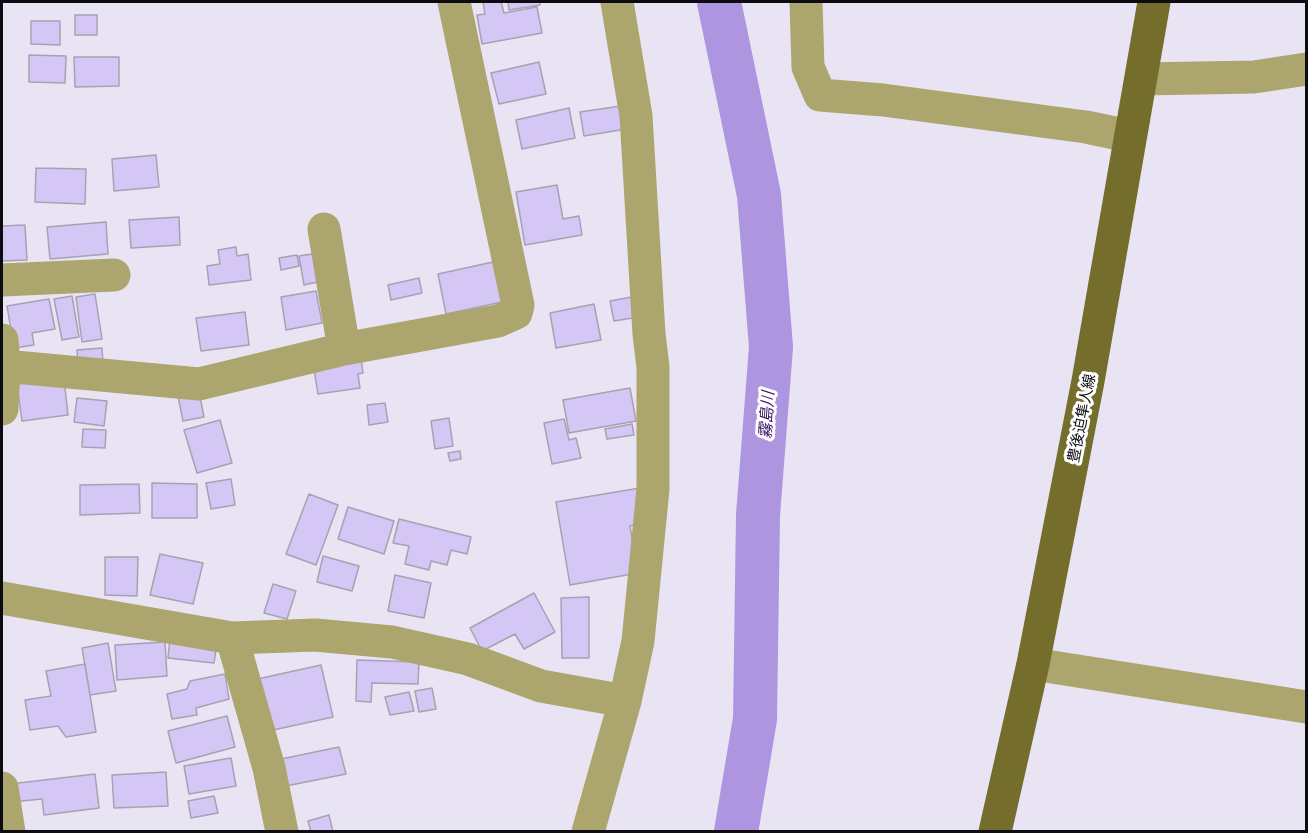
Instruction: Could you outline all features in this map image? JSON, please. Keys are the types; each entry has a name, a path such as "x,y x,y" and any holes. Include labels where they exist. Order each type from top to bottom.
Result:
{"main road":[{"name":"豊後迫隼人線","path":"995,831 1033,664 1088,381 1129,135 1142,79 1154,2"}],"street":[{"path":"2,409 3,353 199,384 344,349 498,321 516,313 518,305 454,2"},
{"path":"588,831 625,701 638,641 653,489 653,367 636,116 617,2"},
{"path":"806,2 808,67 820,95 883,99 1129,135"},
{"path":"1142,79 1254,77 1306,69"},
{"path":"324,229 344,349"},
{"path":"2,280 114,275"},
{"path":"2,598 232,638 315,635 392,642 468,659 541,686 625,701"},
{"path":"232,638 268,768 282,831"},
{"path":"1033,664 1306,707"},
{"path":"2,788 9,831"}],"building":[{"path":"483,2 501,2 504,13 537,7 542,33 482,44 477,15 485,14"},
{"path":"508,2 540,2 540,5 509,10"},
{"path":"75,15 97,15 97,35 75,35"},
{"path":"31,21 60,21 60,45 31,44"},
{"path":"29,55 66,56 65,83 29,82"},
{"path":"74,57 119,57 119,86 75,87"},
{"path":"539,62 546,94 499,104 491,73"},
{"path":"628,105 632,128 584,136 580,112"},
{"path":"569,108 575,138 522,149 516,120"},
{"path":"156,155 159,187 114,191 112,159"},
{"path":"36,168 86,169 85,204 35,202"},
{"path":"557,185 563,219 579,216 582,235 525,245 516,192"},
{"path":"179,217 180,245 131,248 129,220"},
{"path":"106,222 108,254 50,259 47,227"},
{"path":"25,225 27,260 2,261 2,226"},
{"path":"236,247 237,256 248,254 251,280 209,285 207,266 220,264 218,250"},
{"path":"318,253 322,281 304,285 299,256"},
{"path":"297,255 299,266 281,270 279,258"},
{"path":"493,262 502,302 446,314 438,274"},
{"path":"419,278 422,293 391,300 388,285"},
{"path":"316,291 322,323 286,330 281,297"},
{"path":"95,294 102,339 82,342 76,297"},
{"path":"642,295 645,316 614,321 610,301"},
{"path":"72,296 79,337 62,340 54,299"},
{"path":"49,299 55,329 32,333 34,345 14,348 7,306"},
{"path":"594,304 601,340 556,348 550,313"},
{"path":"245,312 249,345 201,351 196,318"},
{"path":"102,348 103,364 78,366 77,350"},
{"path":"360,350 363,373 358,374 360,388 318,394 312,358"},
{"path":"64,379 68,415 22,421 17,384"},
{"path":"630,388 636,421 569,433 563,400"},
{"path":"199,392 204,417 183,421 178,396"},
{"path":"77,398 107,401 104,426 74,422"},
{"path":"385,403 388,422 369,425 367,405"},
{"path":"449,418 453,446 435,449 431,421"},
{"path":"564,419 569,440 576,438 581,458 552,464 544,423"},
{"path":"220,420 232,463 197,473 184,430"},
{"path":"632,424 634,435 607,439 605,429"},
{"path":"83,429 106,430 105,448 82,447"},
{"path":"460,451 461,459 450,461 448,453"},
{"path":"231,479 235,505 211,509 206,483"},
{"path":"152,483 197,484 197,518 152,518"},
{"path":"139,484 140,513 80,515 80,485"},
{"path":"640,488 645,523 630,526 638,573 570,585 556,502"},
{"path":"309,494 338,505 316,565 286,554"},
{"path":"348,507 394,521 384,554 338,539"},
{"path":"399,519 471,537 467,554 451,550 447,565 431,561 429,570 405,564 409,546 393,543"},
{"path":"160,554 203,563 193,604 150,595"},
{"path":"323,556 359,566 352,591 317,582"},
{"path":"105,557 138,557 137,596 105,595"},
{"path":"395,575 431,583 424,618 388,611"},
{"path":"273,584 296,591 287,619 264,613"},
{"path":"534,593 555,632 524,649 515,634 482,651 470,628"},
{"path":"589,597 589,658 562,658 561,598"},
{"path":"170,638 217,643 214,663 168,658"},
{"path":"165,642 167,676 117,680 115,645"},
{"path":"108,643 116,691 90,695 82,648"},
{"path":"357,660 419,662 418,684 372,683 371,702 356,701"},
{"path":"85,664 96,732 66,737 58,726 30,730 25,700 51,696 46,671"},
{"path":"321,665 333,717 264,732 253,680"},
{"path":"225,674 229,699 196,708 197,715 172,719 167,694 187,689 190,681"},
{"path":"432,688 436,709 419,712 415,691"},
{"path":"409,692 414,711 390,715 385,697"},
{"path":"227,716 235,747 176,763 168,731"},
{"path":"339,747 346,774 286,786 281,759"},
{"path":"231,758 236,786 189,794 184,766"},
{"path":"166,772 168,806 114,808 112,775"},
{"path":"95,774 99,808 44,815 42,799 12,802 10,784"},
{"path":"214,796 218,813 191,818 188,801"},
{"path":"329,815 333,832 311,832 308,821"}],"waterway":[{"name":"霧島川","path":"719,2 759,195 771,347 758,515 755,719 736,832"}]}
